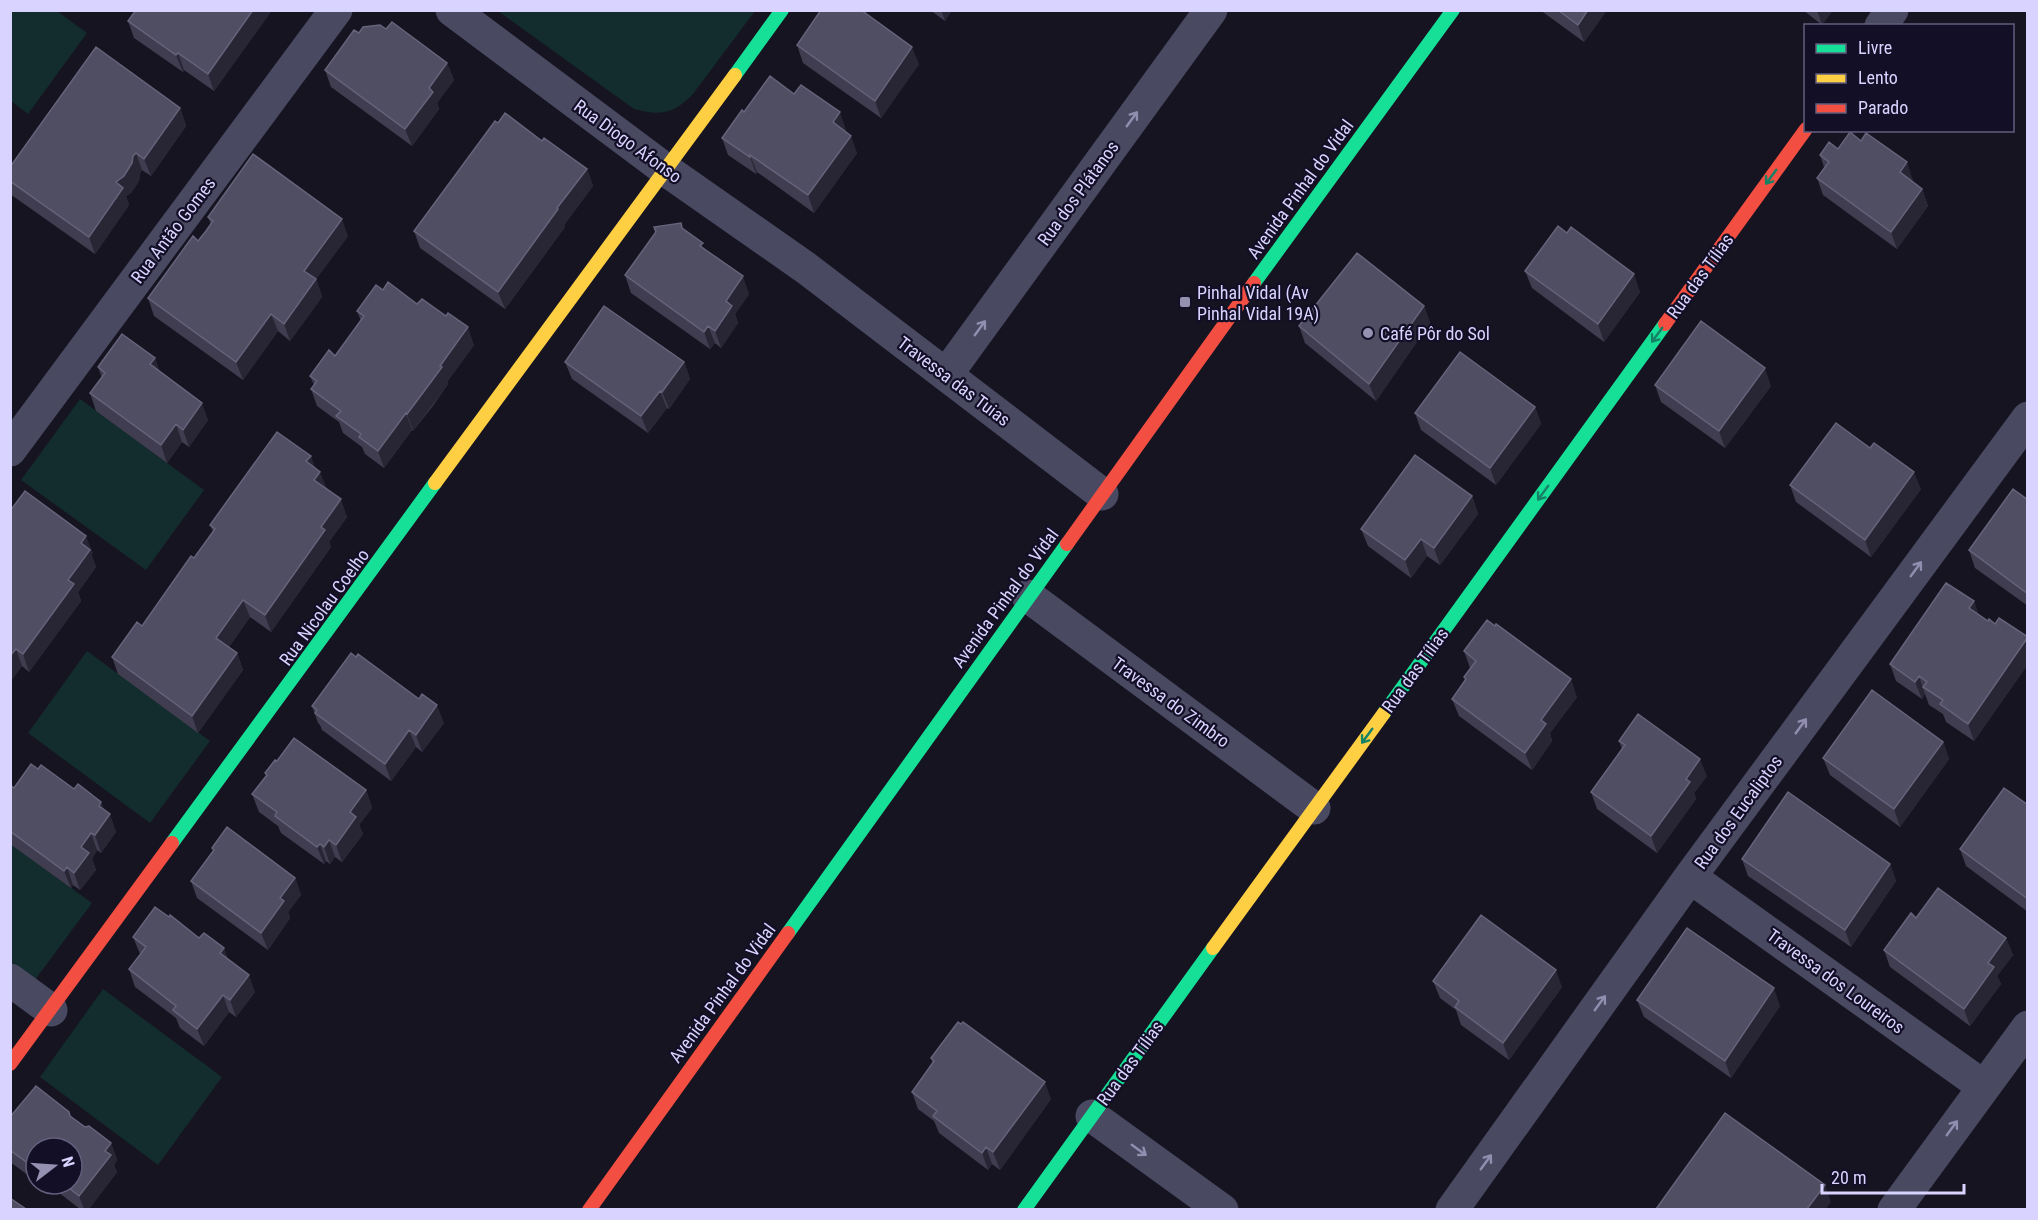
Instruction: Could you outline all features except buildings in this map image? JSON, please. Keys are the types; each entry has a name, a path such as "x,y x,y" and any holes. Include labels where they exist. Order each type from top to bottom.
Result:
{"street":[{"name":"Rua Antão Gomes","path":"10,450 336,10"},
{"name":"Rua Diogo Afonso","path":"452,10 666,170 806,268"},
{"name":"Rua Nicolau Coelho","path":"10,1065 782,10"},
{"name":"Rua dos Plátanos","path":"946,375 1211,10"},
{"name":"Avenida Pinhal do Vidal","path":"590,1209 1028,596 1453,10"},
{"path":"1882,24 1892,10"},
{"name":"Rua das Tílias","path":"1024,1209 1804,132"},
{"name":"Travessa das Tuias","path":"806,268 1102,494"},
{"name":"Rua dos Eucaliptos","path":"1452,1209 1690,876 2028,418"},
{"name":"Travessa do Zimbro","path":"1028,596 1314,808"},
{"name":"Travessa dos Loureiros","path":"1690,876 1983,1086"},
{"path":"10,980 51,1010"},
{"path":"1894,1209 2028,1027"},
{"path":"1092,1116 1222,1209"}],"green space":[{"path":"755,10 693,94 680,106 660,113 634,109 498,11"},
{"path":"10,11 57,11 87,33 28,114 11,101"},
{"path":"80,399 204,490 146,570 21,480"},
{"path":"87,651 210,741 150,823 28,733"},
{"path":"11,844 92,903 32,984 11,969"},
{"path":"103,989 222,1077 158,1165 40,1077"}],"traffic: fast":[{"path":"735,75 782,10"},
{"path":"1254,283 1453,10"},
{"path":"1384,713 1665,324"},
{"path":"172,843 435,483"},
{"path":"788,933 1067,544"},
{"path":"1024,1210 1213,948"}],"traffic: slow":[{"path":"435,483 735,75"},
{"path":"1213,948 1384,713"}],"traffic: jam":[{"path":"1665,324 1804,132"},
{"path":"1067,544 1254,283"},
{"path":"10,1064 172,843"},
{"path":"589,1210 788,933"}],"place":[{"name":"Pinhal Vidal (Av Pinhal Vidal 19A)","path":"1185,302"},
{"name":"Café Pôr do Sol","path":"1368,333"}]}
